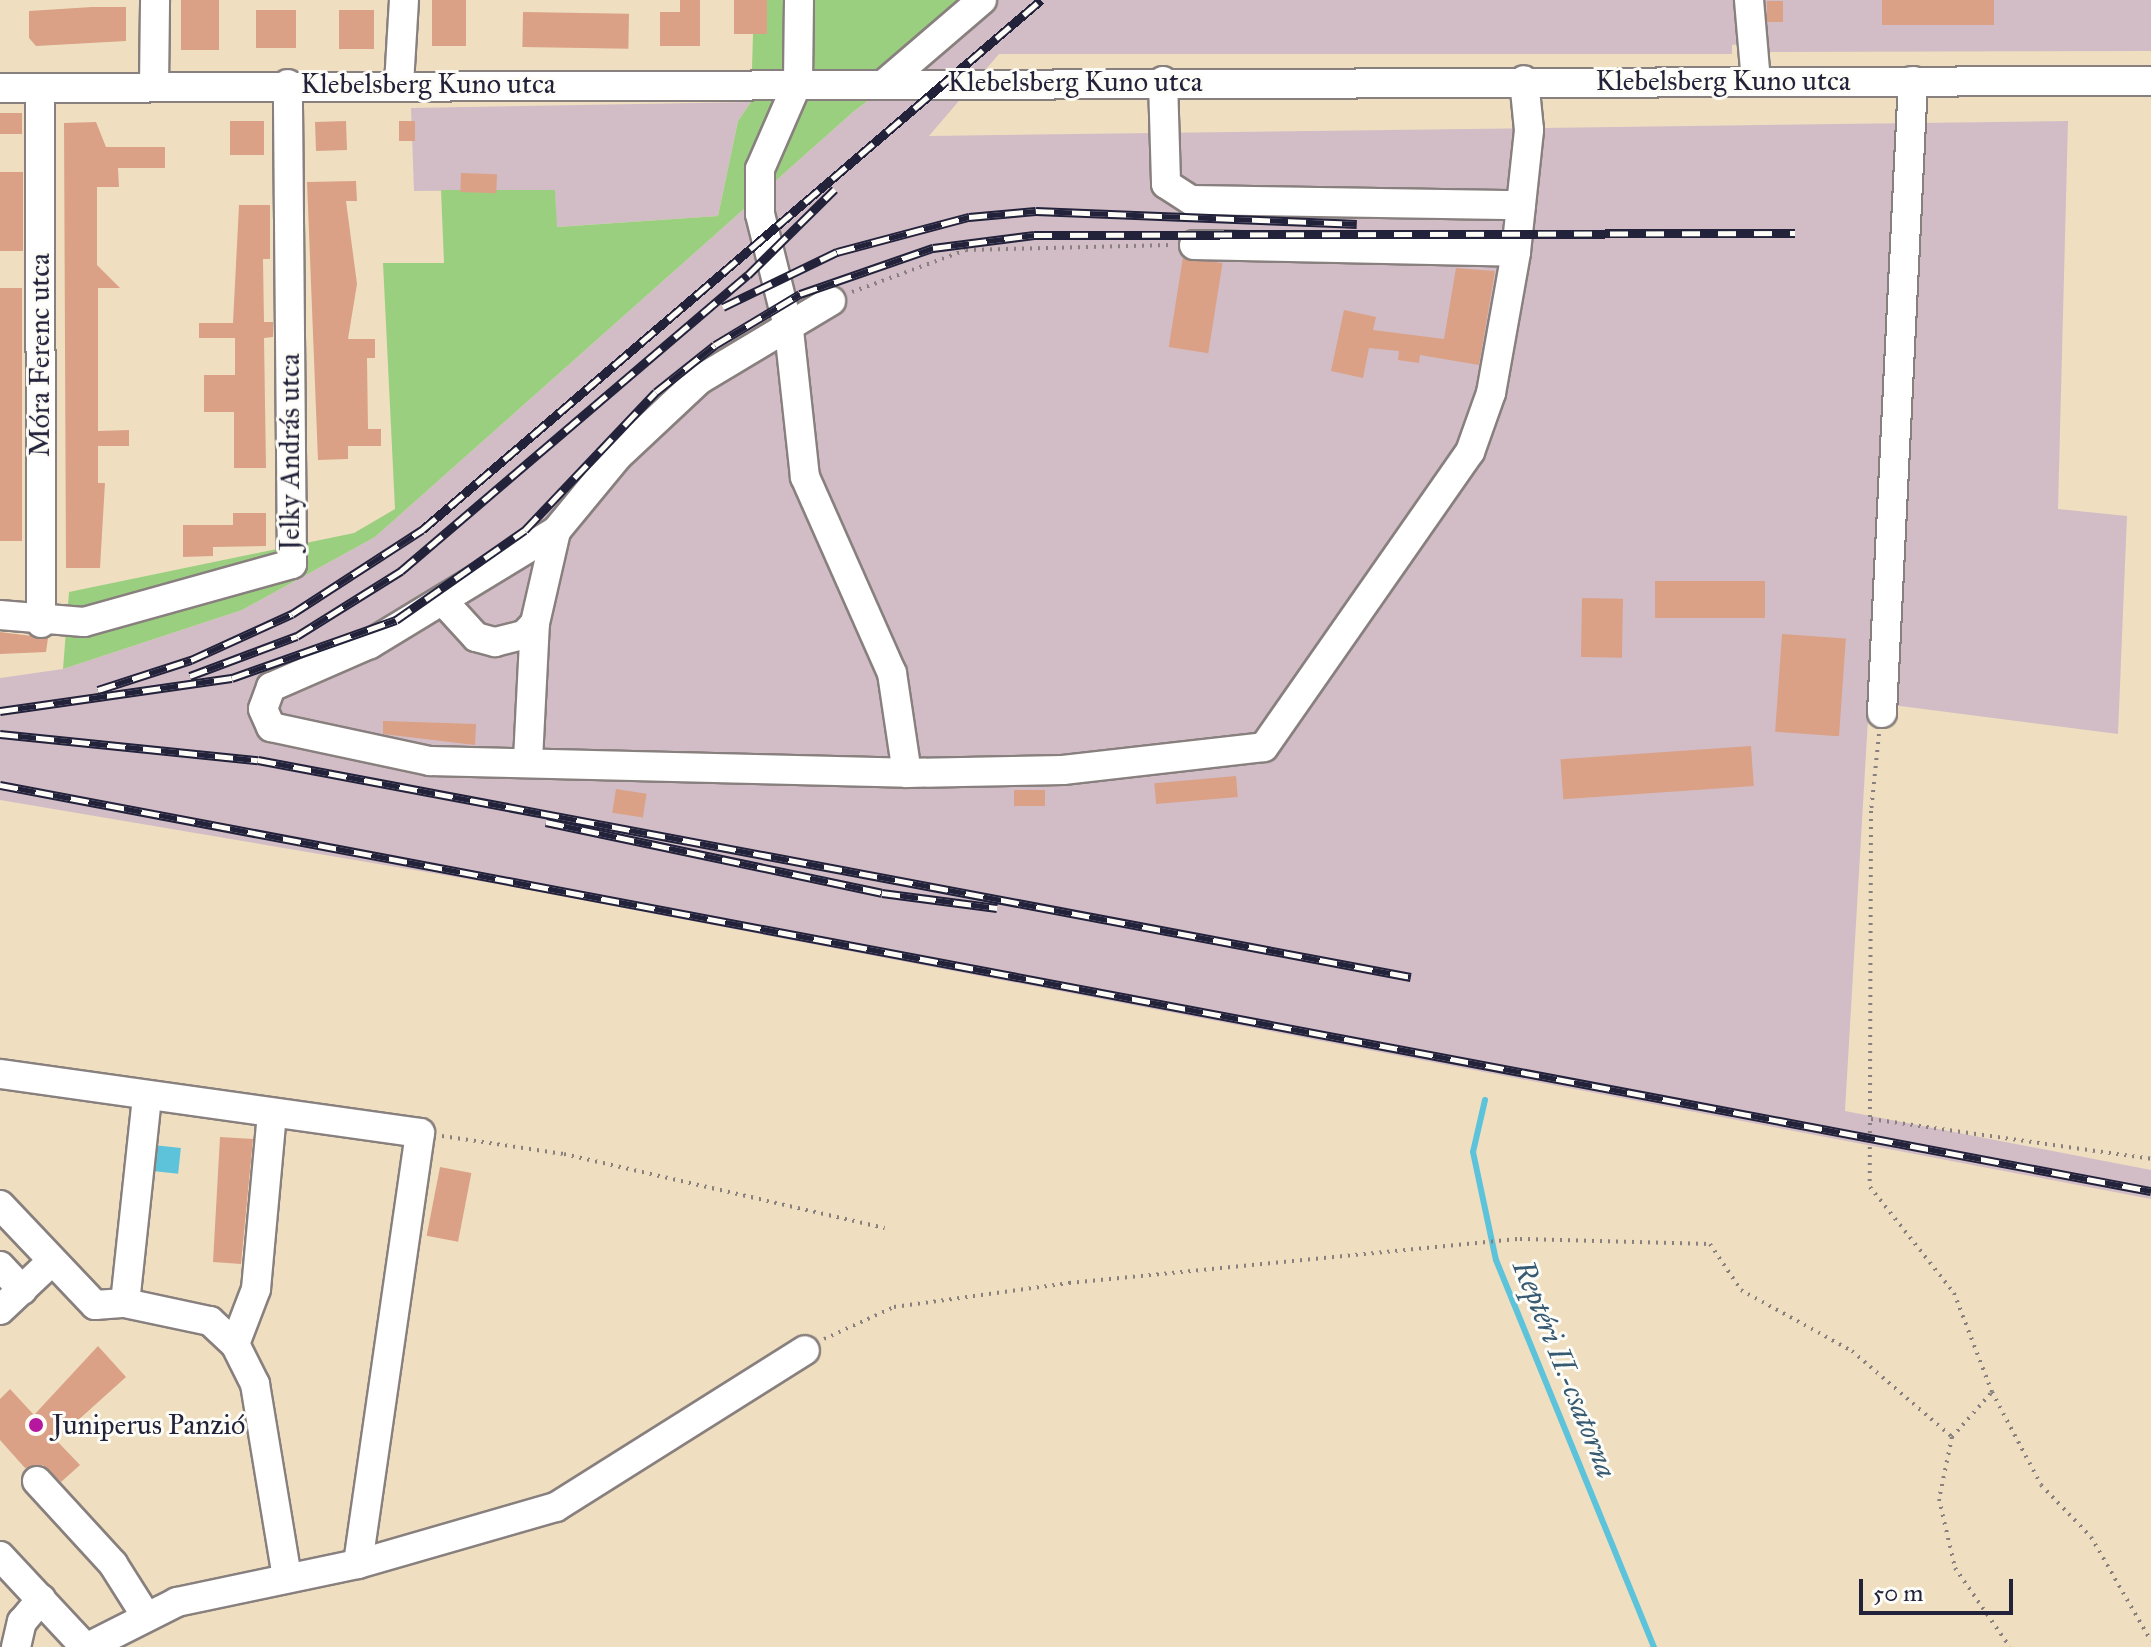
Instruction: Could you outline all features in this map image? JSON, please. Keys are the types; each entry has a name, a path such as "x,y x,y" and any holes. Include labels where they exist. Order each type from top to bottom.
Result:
{"street":[{"path":"154,86 155,0"},
{"path":"399,84 404,0"},
{"path":"799,0 798,82 768,146 758,191 789,330 805,477 892,673 907,773"},
{"path":"884,84 982,0"},
{"path":"1749,0 1756,81"},
{"path":"831,301 789,330 687,390 556,531 443,601 271,687 263,709 271,727 384,757 907,773 1063,770 1264,747 1470,452 1491,393 1516,252 1529,130 1524,80"},
{"path":"1163,81 1166,184 1191,200 1521,205"},
{"path":"1882,713 1913,81"},
{"name":"Klebelsberg Kuno utca","path":"0,88 798,82 2151,81"},
{"name":"Jelky András utca","path":"41,623 84,622 292,564 288,84"},
{"name":"Móra Ferenc utca","path":"40,88 41,623"},
{"path":"1194,245 1516,252"},
{"path":"528,760 535,623 556,531"},
{"path":"443,601 476,637 495,642 535,623"},
{"path":"0,615 41,623"},
{"path":"0,1074 420,1133 358,1564"},
{"path":"125,1303 147,1096"},
{"path":"235,1344 256,1289 272,1113"},
{"path":"0,1205 95,1305 125,1303 210,1321 235,1344 255,1384 287,1577"},
{"path":"0,1310 51,1262"},
{"path":"0,1266 22,1290"},
{"path":"0,1556 86,1647 144,1613 287,1577 358,1564 556,1507 805,1350"},
{"path":"37,1481 113,1564 144,1613"},
{"path":"13,1633 41,1599"}],"path":[{"path":"831,301 966,250 1194,245"},
{"path":"1882,713 1871,811 1870,1187 1954,1293 1992,1392 2041,1485 2091,1537 2151,1641"},
{"path":"1871,1119 2151,1159"},
{"path":"420,1133 564,1154 885,1228"},
{"path":"805,1350 894,1307 1503,1240 1710,1244 1741,1290 1852,1351 1952,1437"},
{"path":"1992,1392 1952,1437 1939,1499 1955,1568 2010,1647"}],"shaded area":[{"path":"999,0 2151,0 2151,51 1768,52 1763,41 1732,45 1732,54 999,54 929,136 2068,121 2058,509 2127,516 2118,734 1869,702 1845,1111 2151,1170 2151,1199 497,884 0,800 0,678 63,669 242,610 375,537 853,112"},
{"path":"751,102 738,121 718,216 556,227 555,190 414,191 411,108"}],"green space":[{"path":"754,0 999,0 853,112 375,537 242,610 63,669 69,592 354,533 395,509 383,263 444,263 441,190 555,190 557,227 718,216 738,121 751,102"}],"water":[{"path":"153,1145 181,1148 178,1174 150,1171"}],"building":[{"path":"181,0 219,0 219,50 181,50"},
{"path":"432,0 466,0 466,46 432,46"},
{"path":"680,0 700,0 700,46 660,46 660,12 680,12"},
{"path":"734,0 767,0 767,34 734,34"},
{"path":"1882,0 1994,0 1994,25 1882,25"},
{"path":"1767,1 1783,1 1783,22 1767,22"},
{"path":"126,7 126,41 36,46 29,38 29,11"},
{"path":"256,10 296,10 296,48 256,48"},
{"path":"339,10 374,10 374,49 339,49"},
{"path":"523,12 629,14 628,49 522,47"},
{"path":"0,113 22,113 22,134 0,134"},
{"path":"230,121 264,121 264,155 230,155"},
{"path":"346,121 347,150 316,151 315,122"},
{"path":"399,121 415,121 415,141 399,141"},
{"path":"96,122 106,147 165,147 165,168 118,168 119,187 97,187 97,265 120,288 98,288 98,431 129,430 129,446 98,446 98,483 105,483 100,568 66,568 64,123"},
{"path":"0,172 23,172 23,251 0,251"},
{"path":"461,173 497,174 496,193 460,192"},
{"path":"356,181 357,201 346,201 357,284 348,339 375,339 375,358 367,358 368,429 381,429 381,446 348,446 348,459 318,460 307,182"},
{"path":"239,205 270,205 270,259 263,259 264,322 273,322 273,337 264,338 266,468 234,468 234,412 204,412 204,375 235,375 235,338 199,338 199,323 233,323"},
{"path":"1183,257 1223,263 1208,353 1169,347"},
{"path":"1456,268 1495,271 1479,365 1420,355 1419,363 1398,360 1399,351 1369,348 1363,378 1331,371 1344,310 1376,317 1373,330 1444,339"},
{"path":"0,288 22,288 22,541 0,541"},
{"path":"233,513 266,513 266,546 213,547 213,556 183,557 183,525 233,525"},
{"path":"1655,581 1765,581 1765,618 1655,618"},
{"path":"1582,598 1623,599 1622,658 1581,657"},
{"path":"0,632 48,638 46,652 0,654"},
{"path":"1782,634 1846,638 1839,736 1775,732"},
{"path":"383,721 476,724 475,745 383,734"},
{"path":"1751,746 1754,786 1563,799 1560,759"},
{"path":"1236,776 1238,797 1156,804 1154,783"},
{"path":"616,789 647,794 643,818 612,813"},
{"path":"1014,790 1045,790 1045,806 1014,806"},
{"path":"220,1137 253,1139 241,1264 213,1262"},
{"path":"440,1167 471,1173 458,1242 427,1236"},
{"name":"Juniperus Panzió","path":"98,1346 126,1377 56,1440 80,1465 61,1482 43,1465 25,1468 0,1440 0,1399 10,1389 34,1415"}],"waterway":[{"name":"Reptéri II.-csatorna","path":"1485,1100 1473,1152 1496,1260 1654,1647"}],"railway":[{"path":"98,690 191,660 292,614 422,530 1041,0"},
{"path":"190,676 297,636 401,571 748,275 835,189"},
{"path":"723,307 837,252 969,217 1036,211 1357,224"},
{"path":"0,711 232,678 396,620 525,530 656,392 715,345 800,294 933,248 1034,235 1795,233"},
{"path":"0,734 258,760 1411,977"},
{"path":"0,785 2151,1191"},
{"path":"546,822 882,893 997,908"}],"place":[{"name":"Juniperus Panzió","path":"36,1425"}]}
